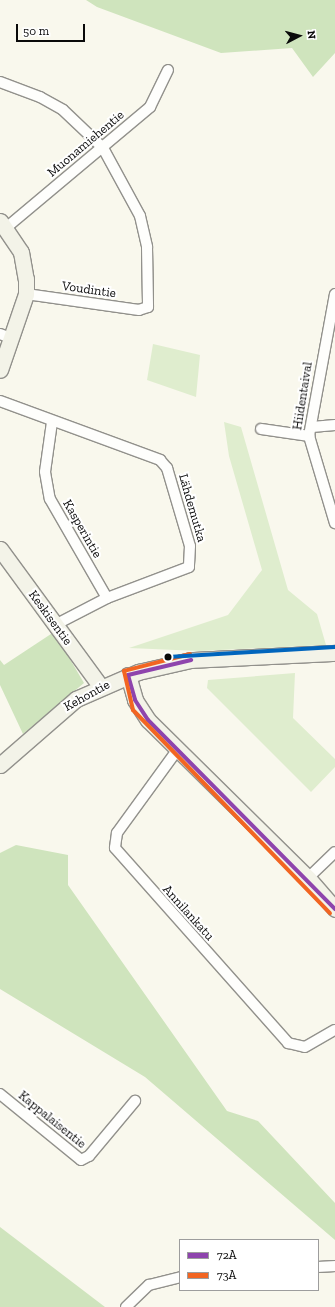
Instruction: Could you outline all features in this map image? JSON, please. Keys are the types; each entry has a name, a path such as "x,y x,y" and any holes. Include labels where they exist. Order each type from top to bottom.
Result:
{"street":[{"name":"Muonamiehentie","path":"4,224 103,148 150,107 168,70"},
{"path":"0,82 40,97 63,110 103,148"},
{"name":"Voudintie","path":"26,294 139,310 148,307 150,272 140,216 103,148"},
{"path":"0,370 6,336 26,294 21,252 4,224"},
{"name":"Hiidentaival","path":"335,294 310,431 335,523"},
{"name":"Lähdemutka","path":"0,401 52,422 144,453 160,460 167,468 190,546 189,567 107,598 56,626"},
{"name":"Kasperintie","path":"52,422 45,472 50,499 107,598"},
{"path":"261,429 310,431 335,425"},
{"name":"Keskisentie","path":"0,549 101,687"},
{"name":"Kehontie","path":"0,765 59,712 101,687 128,675 191,660 335,653"},
{"path":"128,675 132,694 142,713 308,878 335,909"},
{"name":"Annilankatu","path":"178,749 117,833 116,848 288,1043 305,1047 335,1030"},
{"path":"308,878 335,852"},
{"name":"Kappalaisentie","path":"0,1094 81,1160 89,1156 135,1101"},
{"path":"319,1267 335,1266"},
{"path":"126,1307 149,1285 179,1277"}],"green space":[{"path":"86,0 335,0 335,53 313,77 292,48 221,53 97,7"},
{"path":"153,344 200,355 196,397 147,380"},
{"path":"224,422 241,427 288,590 317,614 326,645 199,651 129,648 228,615 262,570 229,456"},
{"path":"54,632 84,683 23,734 0,685 0,660 4,665"},
{"path":"295,673 293,718 335,759 335,767 311,792 207,688 208,680"},
{"path":"16,845 68,855 68,885 227,1111 258,1121 335,1203 335,1240 145,1077 0,989 0,853"},
{"path":"0,1227 105,1307 0,1307"}],"transit line":[{"path":"168,657 335,647"},
{"name":"73A","path":"190,654 124,671 133,710 330,913"},
{"name":"72A","path":"128,675 191,660"},
{"name":"72A","path":"128,675 135,700 148,720 335,909"}]}
